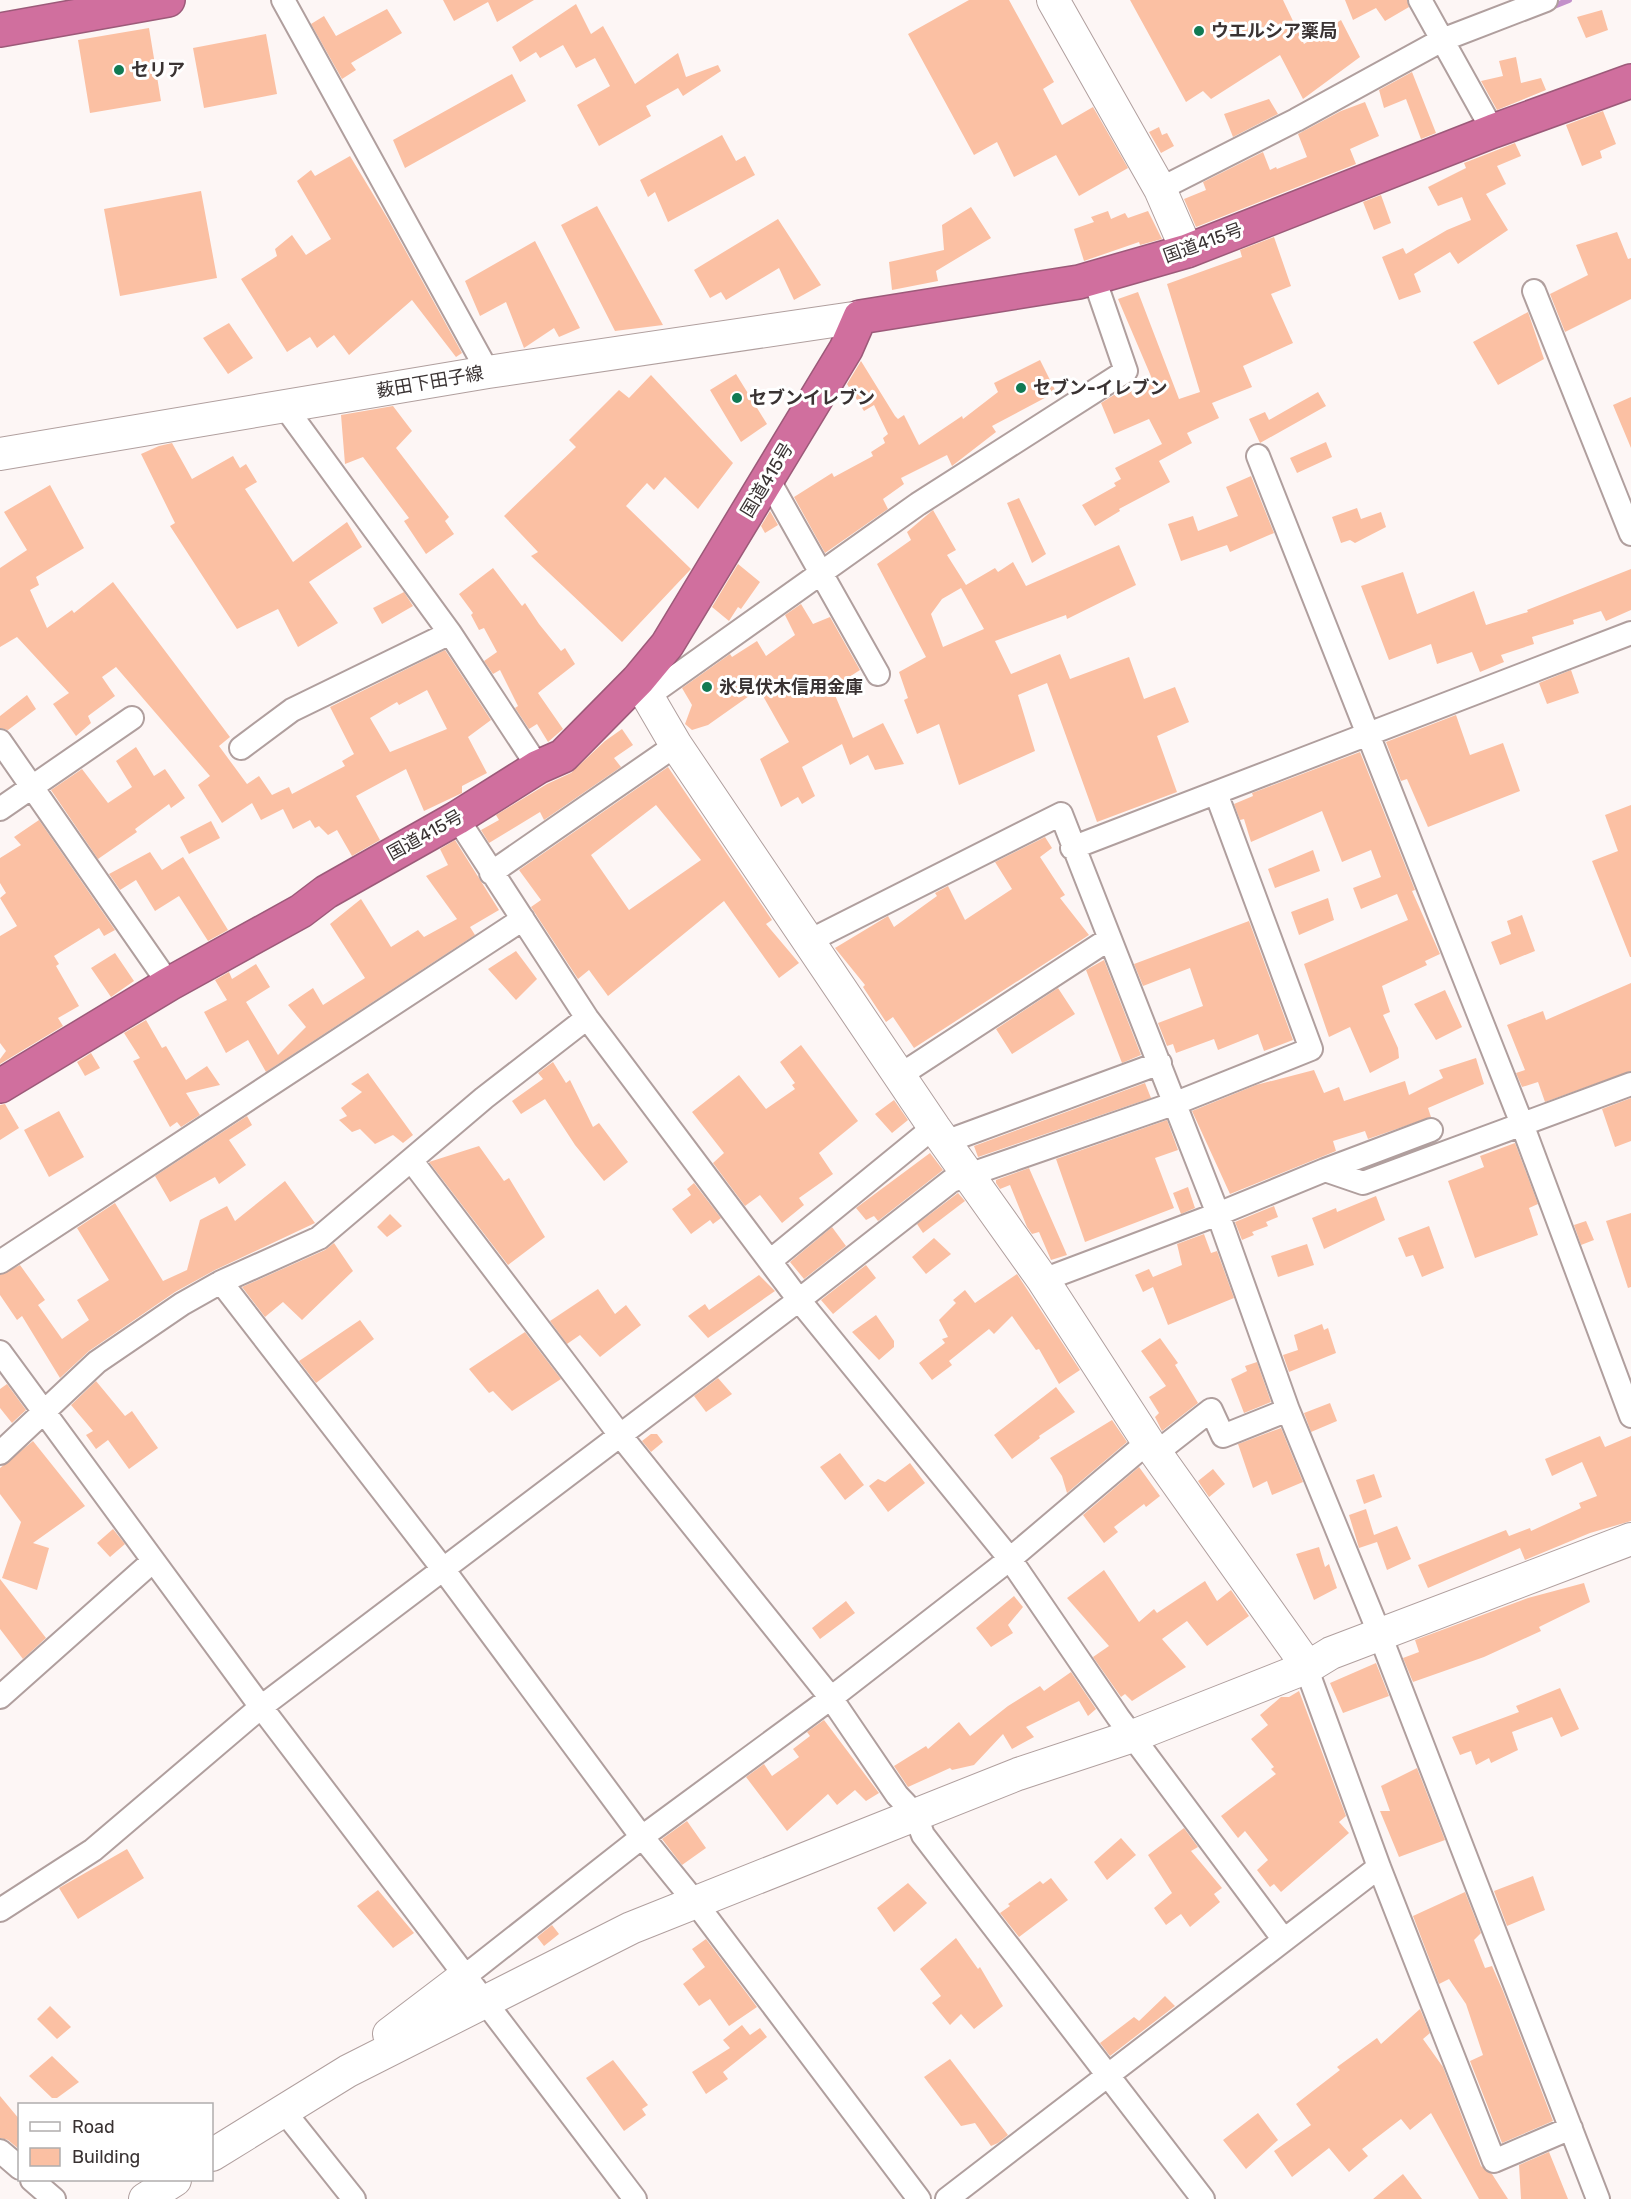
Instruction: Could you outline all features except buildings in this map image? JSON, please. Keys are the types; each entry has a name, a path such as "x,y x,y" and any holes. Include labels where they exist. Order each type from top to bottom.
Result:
{"highway":[{"path":"0,30 168,0"},
{"name":"国道415号","path":"2,1079 301,911 335,887 457,818 538,767 563,756 643,688 846,349 860,317 1094,278 1187,251 1492,131 1631,81"}],"street":[{"path":"283,0 488,372"},
{"path":"1053,0 1160,189 1187,251"},
{"path":"1420,0 1492,131"},
{"path":"1160,189 1296,120 1442,40 1546,0"},
{"path":"1094,278 1126,371 918,504 822,572 643,688 675,745 939,1135 1043,1280 1152,1448 1308,1667 1379,1867 1494,2162 1571,2128"},
{"path":"1534,291 1631,534"},
{"name":"薮田下田子線","path":"0,453 488,372 860,317"},
{"path":"285,407 450,633 538,767"},
{"path":"1258,456 1522,1124 1631,1416"},
{"path":"768,479 878,674"},
{"path":"241,748 292,710 450,633"},
{"path":"1072,848 1631,633"},
{"path":"0,808 132,718"},
{"path":"0,741 169,984"},
{"path":"491,873 675,745"},
{"path":"0,1910 93,1850 261,1707 799,1300 951,1181 1176,1103 1311,1050 1216,793"},
{"path":"809,940 1060,814 1176,1103 1288,1410 1380,1635 1598,2199"},
{"path":"457,818 587,1018 799,1300 1010,1558 1133,1736 1284,1940"},
{"path":"0,1262 523,919"},
{"path":"899,1076 1109,939"},
{"path":"0,1453 97,1362 182,1304 221,1282 320,1238 484,1098 587,1018"},
{"path":"770,1261 939,1135 1160,1064"},
{"path":"1325,1170 1363,1183 1631,1084"},
{"path":"1043,1280 1431,1130"},
{"path":"411,1160 620,1435 831,1698 897,1795 915,1814 924,1834 1203,2199"},
{"path":"221,1282 443,1569 642,1837 695,1902 919,2199"},
{"path":"1,1355 261,1707 635,2199"},
{"path":"319,2088 642,1837 831,1698 1152,1448 1211,1410 1223,1436 1288,1410"},
{"path":"213,2155 319,2088 631,1928 915,1814 1018,1774 1133,1736 1308,1667 1331,1653 1631,1539"},
{"path":"0,1697 153,1561"},
{"path":"947,2199 1379,1867"},
{"path":"284,2110 354,2199"},
{"path":"0,2151 18,2166"},
{"path":"33,2181 54,2199"},
{"path":"145,2199 172,2181"}],"waterway":[{"path":"1549,8 1569,0"}],"place":[{"name":"ウエルシア薬局","path":"1199,31"},
{"name":"セリア","path":"119,70"},
{"name":"セブン-イレブン","path":"1021,388"},
{"name":"セブンイレブン","path":"737,398"},
{"name":"氷見伏木信用金庫","path":"707,687"}]}
